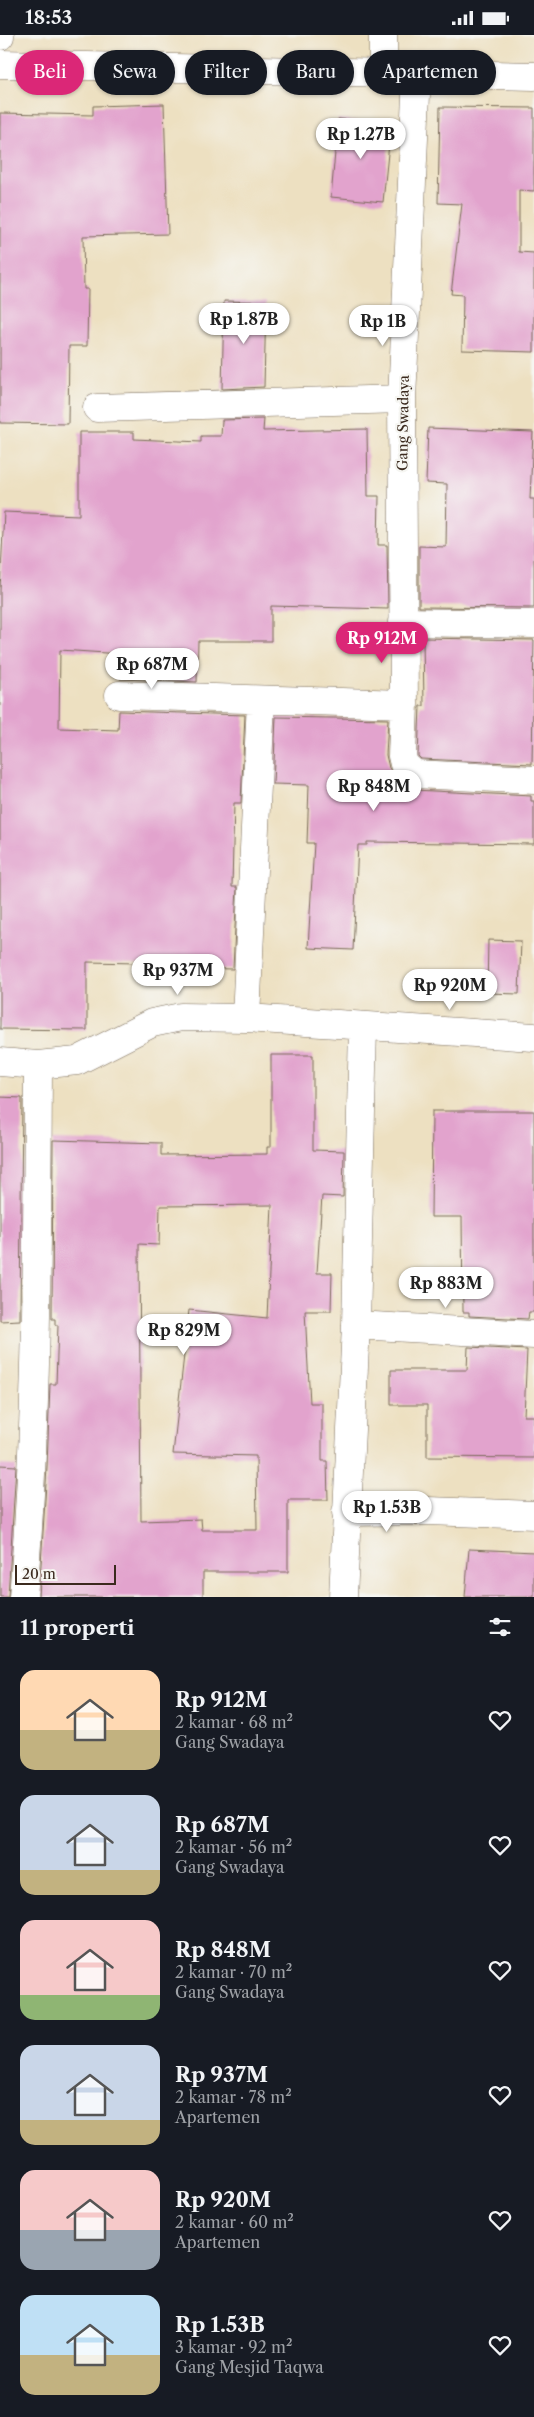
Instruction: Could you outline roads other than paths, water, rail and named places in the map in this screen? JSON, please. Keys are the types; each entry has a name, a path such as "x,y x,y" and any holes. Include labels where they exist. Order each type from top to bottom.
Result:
{"street":[{"path":"383,35 383,50"},
{"path":"0,64 275,72 364,72"},
{"path":"496,75 534,76"},
{"name":"Gang Swadaya","path":"416,95 402,399 404,704 402,755 404,765 416,775 534,780"},
{"path":"97,408 402,399"},
{"path":"402,622 534,624"},
{"path":"119,695 261,701 404,704"},
{"path":"246,1018 261,701"},
{"path":"0,1062 38,1065 77,1061 152,1023 181,1017 246,1018 534,1037"},
{"path":"343,1597 356,1325 363,1027"},
{"path":"22,1597 30,1508 36,1339 38,1065"},
{"path":"356,1325 534,1335"},
{"path":"346,1513 428,1511 534,1515"}]}
